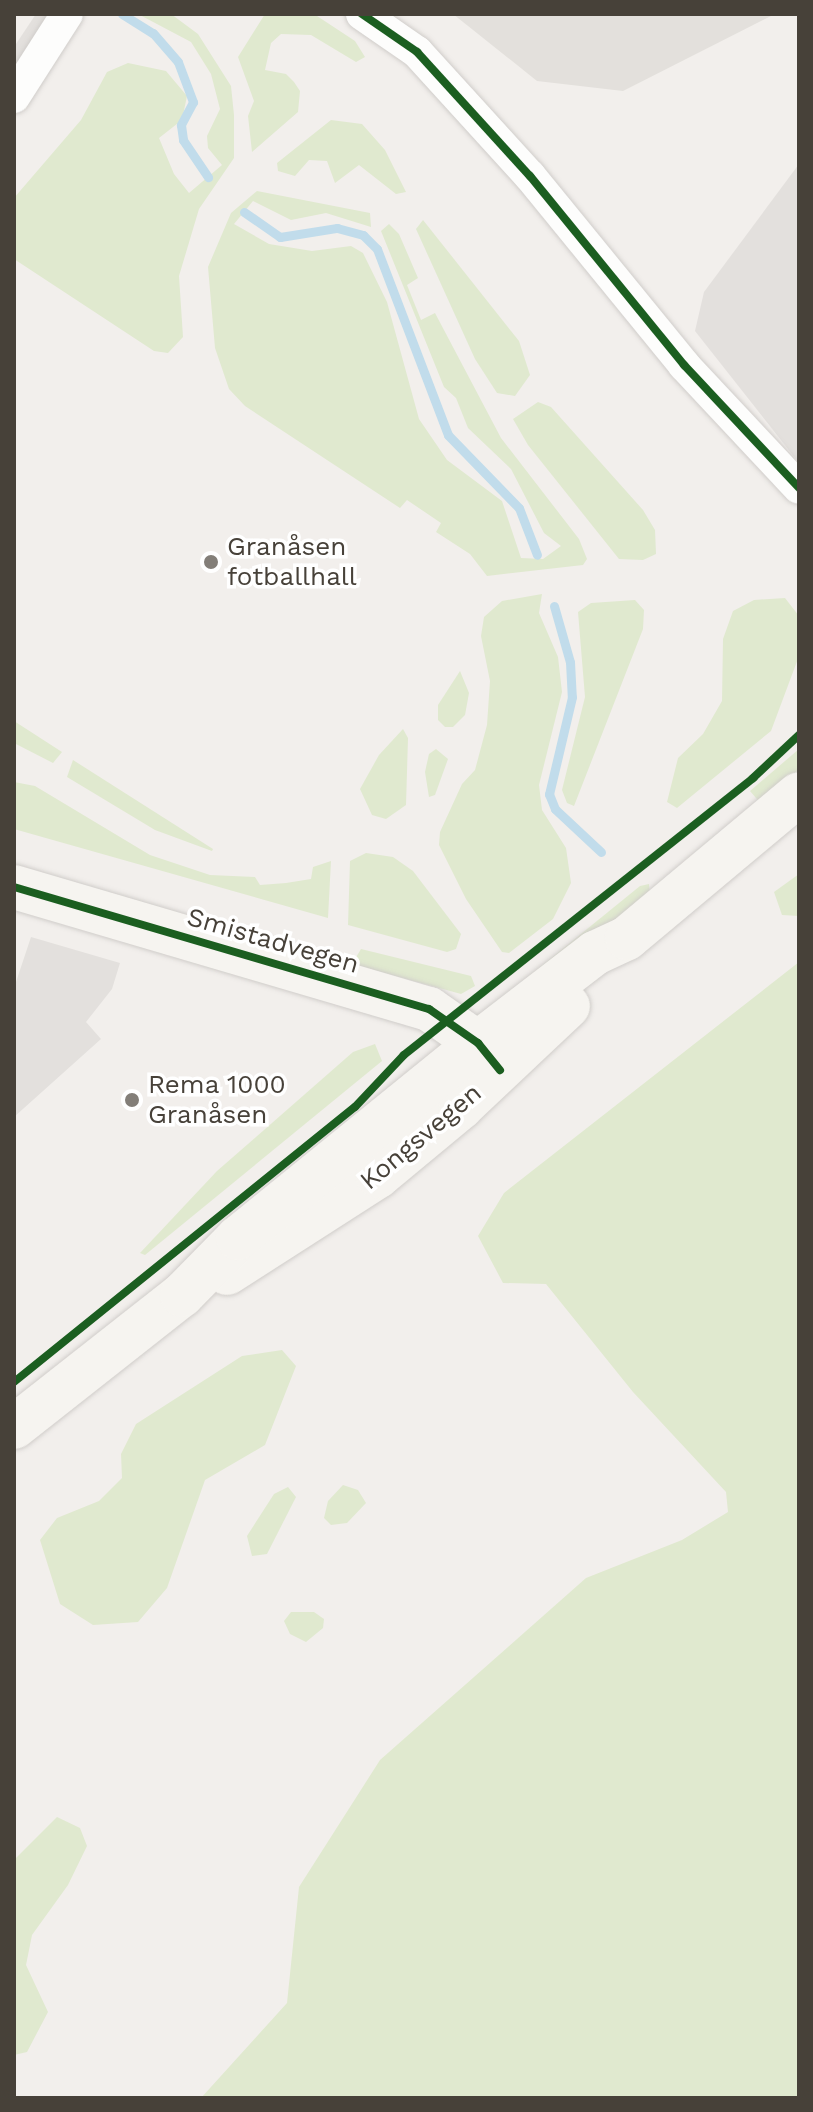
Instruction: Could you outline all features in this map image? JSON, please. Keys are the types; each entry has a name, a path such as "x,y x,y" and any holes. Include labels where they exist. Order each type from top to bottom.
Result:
{"main road":[{"name":"Kongsvegen","path":"14,1427 182,1295 238,1238 489,1056 595,953 627,938 799,794"},
{"name":"Smistadvegen","path":"14,887 403,999 449,1020 489,1056"}],"street":[{"path":"14,97 67,14"},
{"path":"362,14 417,52 530,176 684,365 799,488"}],"shaded area":[{"path":"36,14 52,14 14,73 14,47"},
{"path":"453,14 775,14 623,91 537,81"},
{"path":"799,164 799,463 695,331 704,292"},
{"path":"31,937 120,963 112,989 86,1022 101,1039 14,1117 14,988"}],"green space":[{"path":"138,14 171,14 198,34 231,86 234,115 234,158 199,209 179,276 183,337 168,353 154,351 14,259 14,198 81,120 107,72 128,63 166,71 187,96 182,120 159,138 174,174 189,193 222,165 208,148 207,136 220,109 211,74 191,42"},
{"path":"265,14 314,14 355,41 365,57 356,62 311,35 281,34 271,43 265,70 286,74 294,82 300,91 298,112 252,152 248,116 254,101 238,57"},
{"path":"331,120 362,124 385,150 406,192 396,194 359,165 335,183 327,161 309,160 295,176 278,171 277,163"},
{"path":"257,191 370,213 371,227 326,213 291,220 253,201 234,224 269,244 312,251 351,246 363,253 387,302 419,419 447,460 502,501 521,558 543,559 561,546 544,533 511,469 468,428 456,398 444,387 381,231 389,224 399,234 418,278 407,285 421,320 435,313 501,438 579,539 587,559 583,565 487,576 470,554 436,532 441,523 407,500 400,508 245,406 229,389 215,348 208,267 231,213"},
{"path":"423,220 519,341 530,375 515,396 497,393 475,359 416,229"},
{"path":"538,402 551,407 643,510 655,530 656,554 643,560 619,559 528,445 513,419"},
{"path":"542,594 539,613 558,657 562,692 539,785 542,810 566,848 571,883 553,919 509,953 502,952 466,899 439,845 440,832 462,784 475,770 487,725 490,681 481,636 484,617 502,601"},
{"path":"785,598 799,616 799,656 771,731 677,808 667,802 678,758 703,734 722,701 723,639 733,611 754,600"},
{"path":"635,600 644,610 643,629 574,806 567,803 562,790 585,697 578,612 591,603"},
{"path":"460,671 469,693 465,715 453,727 445,727 438,720 438,705"},
{"path":"14,721 62,752 53,763 14,743"},
{"path":"403,729 408,738 406,805 386,819 372,815 360,789 379,755"},
{"path":"436,749 448,759 435,795 429,797 425,772 429,754"},
{"path":"799,749 799,769 762,805 750,791"},
{"path":"73,760 212,851 155,830 67,777"},
{"path":"14,782 35,786 150,855 210,875 255,877 260,885 286,883 311,879 313,867 331,861 328,918 14,829"},
{"path":"366,853 393,857 413,871 461,934 456,949 447,952 348,925 350,861"},
{"path":"799,874 799,916 782,915 774,892"},
{"path":"649,884 650,897 528,977 640,886"},
{"path":"361,949 471,976 475,986 461,994 352,964"},
{"path":"799,962 799,2098 201,2098 287,2003 299,1887 380,1760 586,1578 682,1540 728,1512 726,1492 633,1392 546,1284 503,1283 478,1236 504,1193"},
{"path":"375,1044 382,1061 145,1255 140,1253 217,1171 353,1052"},
{"path":"282,1350 296,1366 265,1445 205,1480 167,1588 138,1622 93,1625 60,1604 40,1540 57,1518 99,1501 122,1478 121,1454 136,1424 242,1356"},
{"path":"343,1485 358,1490 366,1503 347,1523 331,1525 324,1518 328,1501"},
{"path":"288,1487 296,1497 267,1554 252,1556 247,1536 274,1494"},
{"path":"291,1612 314,1612 324,1619 323,1628 306,1642 290,1634 284,1621"},
{"path":"57,1817 80,1828 87,1846 68,1885 32,1935 26,1965 48,2012 27,2052 14,2055 14,1860"}],"waterway":[{"path":"122,14 153,33 178,62 193,102 181,125 183,140 208,177"},
{"path":"244,212 280,237 337,228 363,235 377,249 448,435 519,508 537,555"},
{"path":"554,606 570,662 572,697 549,794 555,809 601,852"}],"cycle path":[{"path":"362,14 417,52 530,176 684,365 799,488"},
{"path":"14,1382 355,1107 404,1055 753,778 799,735"},
{"path":"14,887 429,1009 478,1043 500,1070"}],"place":[{"name":"Granåsen fotballhall","path":"211,562"},
{"name":"Rema 1000 Granåsen","path":"132,1100"}]}
